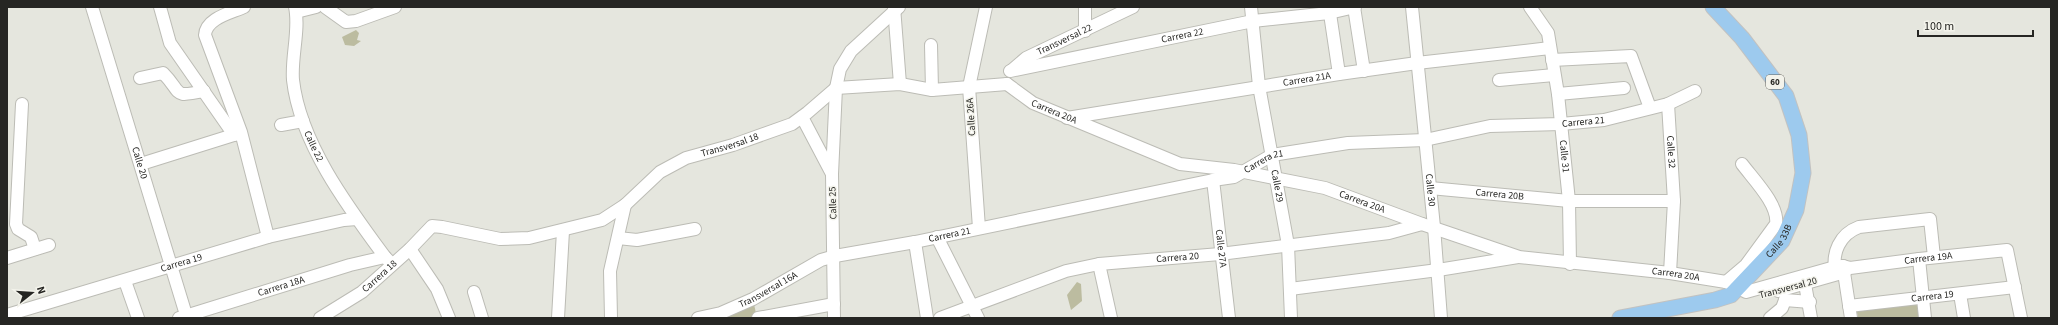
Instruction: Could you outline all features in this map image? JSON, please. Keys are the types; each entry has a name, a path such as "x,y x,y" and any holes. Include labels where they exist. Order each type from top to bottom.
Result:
{"main road":[{"name":"Calle 33B","path":"1713,7 1742,38 1786,96 1799,135 1803,172 1796,210 1782,241 1731,288"},
{"path":"1620,318 1715,300 1731,288"}],"street":[{"name":"Calle 20","path":"92,7 141,164 184,317"},
{"path":"160,7 170,43 204,91 238,134"},
{"path":"244,7 211,22 205,28 208,43 238,134 268,237"},
{"path":"295,9 316,7"},
{"path":"325,7 346,22 356,21 395,7"},
{"name":"Calle 26A","path":"980,228 969,87 986,7"},
{"path":"1085,7 1085,31"},
{"name":"Transversal 22","path":"1010,71 1026,58 1133,7"},
{"name":"Calle 29","path":"1251,7 1259,86 1288,245 1291,318"},
{"path":"1355,7 1364,71"},
{"name":"Carrera 22","path":"1010,71 1253,21 1355,7"},
{"name":"Calle 30","path":"1412,7 1442,318"},
{"name":"Calle 31","path":"1530,7 1548,33 1558,94 1569,201 1570,264"},
{"path":"896,8 900,84"},
{"name":"Calle 25","path":"834,318 835,256 832,174 836,88 840,69 851,51 896,8"},
{"name":"Calle 22","path":"295,9 293,79 303,121 323,164 344,202 389,261"},
{"path":"1329,10 1338,74"},
{"path":"932,45 932,90"},
{"name":"Carrera 21A","path":"1066,118 1259,86 1417,63 1551,54 1631,56 1650,108"},
{"path":"836,88 900,84 932,90 1007,84 1010,71"},
{"path":"140,78 163,73 181,95 204,91"},
{"path":"1498,80 1554,75"},
{"name":"Carrera 20A","path":"1007,84 1032,103 1180,164 1243,172 1325,188 1422,224 1519,257 1570,264 1670,273 1731,288"},
{"name":"Transversal 18","path":"432,226 442,226 500,239 529,238 563,231 602,220 625,205 660,172 686,158 733,145 792,124 836,88"},
{"path":"1558,94 1624,88"},
{"name":"Carrera 21","path":"835,256 915,242 1213,180 1234,177 1272,155 1348,143 1425,140 1490,126 1561,124 1604,120 1668,104 1695,91"},
{"path":"22,104 16,224 18,229 31,237 35,249"},
{"name":"Calle 32","path":"1668,104 1674,201 1670,273"},
{"path":"802,117 832,174"},
{"path":"280,125 303,121"},
{"path":"141,164 238,134"},
{"path":"1731,288 1776,224 1774,207 1742,164"},
{"name":"Calle 27A","path":"1213,180 1220,254 1229,318"},
{"name":"Carrera 20B","path":"1430,188 1569,201"},
{"path":"1569,201 1674,201"},
{"path":"611,318 610,271 625,205"},
{"name":"Carrera 19","path":"7,315 125,281 268,237 344,220 357,219"},
{"path":"1850,312 1842,269 1835,256 1842,239 1848,231 1859,227 1930,219 1934,257"},
{"name":"Carrera 20","path":"940,318 1066,271 1099,264 1220,254 1389,233 1422,224"},
{"name":"Carrera 18","path":"320,318 362,292 389,261 410,249 432,226"},
{"path":"618,238 637,240 695,229"},
{"path":"558,318 563,231"},
{"path":"937,237 978,318"},
{"path":"915,242 927,318"},
{"path":"7,258 48,245"},
{"path":"410,249 437,289 449,318"},
{"name":"Carrera 19A","path":"1842,269 1919,258 2007,250 2015,287"},
{"name":"Transversal 16A","path":"698,318 721,313 753,298 821,260 835,256"},
{"path":"1290,289 1438,270 1519,257"},
{"path":"1919,258 1925,318"},
{"name":"Carrera 18A","path":"184,317 350,265 389,261"},
{"path":"1099,264 1111,318"},
{"name":"Transversal 20","path":"1731,288 1746,292 1754,291 1842,269"},
{"name":"Transversal 20","path":"1731,288 1744,300 1784,295 1805,284 1842,269"},
{"path":"125,281 138,318"},
{"path":"1805,284 1810,302 1811,318"},
{"path":"2015,287 2021,318"},
{"name":"Carrera 19","path":"1850,312 1922,297 2015,287"},
{"path":"474,292 482,318"},
{"path":"1960,294 1964,318"},
{"path":"1772,316 1782,308 1784,295 1810,302"},
{"path":"753,298 758,318 834,304"}],"green space":[{"path":"356,30 359,33 357,40 361,41 354,46 345,45 342,37"},
{"path":"1077,282 1081,284 1082,301 1071,310 1067,295"},
{"path":"1916,300 1919,318 1858,318 1856,307"},
{"path":"754,304 757,318 718,318"}]}
